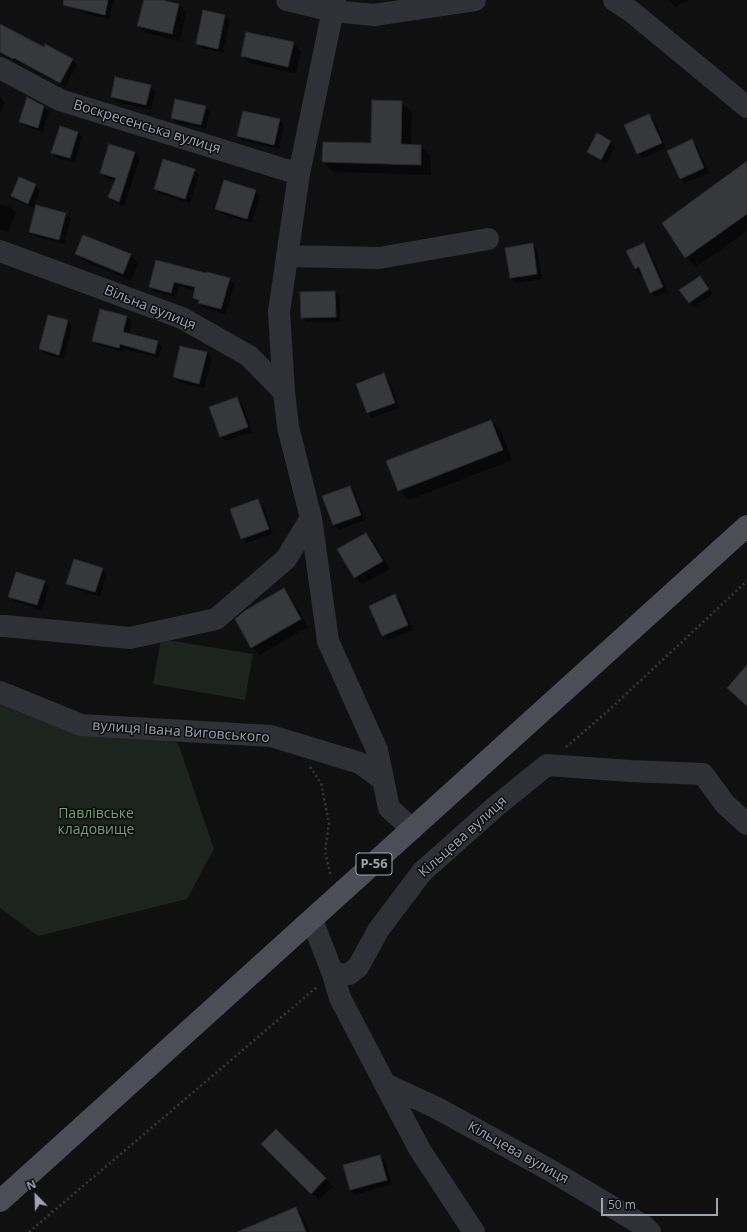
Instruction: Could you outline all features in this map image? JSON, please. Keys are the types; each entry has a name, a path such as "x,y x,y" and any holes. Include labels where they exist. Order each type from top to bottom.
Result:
{"main road":[{"name":"Р-56","path":"0,1201 747,526"}],"street":[{"path":"287,0 334,6 374,15 475,0"},
{"path":"614,0 632,12 747,107"},
{"path":"334,6 299,174 279,312 284,392 288,427 311,518 328,641 377,750 389,808 412,829"},
{"name":"Воскресенська вулиця","path":"0,68 60,100 299,174"},
{"path":"287,256 379,258 488,239"},
{"name":"Вільна вулиця","path":"0,250 182,318 249,356 284,392"},
{"path":"0,626 130,638 216,619 286,559 311,518"},
{"name":"вулиця Івана Виговського","path":"0,692 81,725 271,736 360,763 383,780"},
{"path":"547,765 630,771 703,774 725,804 747,824"},
{"name":"Кільцева вулиця","path":"333,974 349,974 358,966 379,929 422,872 495,807 547,765"},
{"path":"312,920 333,974 340,998 420,1150 474,1232"},
{"name":"Кільцева вулиця","path":"385,1084 437,1108 555,1173 644,1226 650,1232"}],"path":[{"path":"547,765 608,711 747,581"},
{"path":"289,742 321,783 329,822 325,852 332,877"},
{"path":"29,1232 333,974"}],"green space":[{"path":"161,639 253,654 245,700 153,684"},
{"name":"Павлівське кладовище","path":"0,701 178,743 214,849 187,899 38,936 0,908"}],"building":[{"path":"64,0 108,0 105,15 63,5"},
{"path":"144,0 162,0 179,4 172,34 137,26"},
{"path":"203,10 225,15 218,49 196,44"},
{"path":"0,24 44,47 45,44 73,59 60,83 0,52"},
{"path":"246,32 294,42 288,67 241,56"},
{"path":"115,77 151,85 146,105 111,97"},
{"path":"27,97 44,106 38,128 19,122"},
{"path":"175,99 206,106 201,125 171,118"},
{"path":"372,100 402,101 401,144 421,145 421,165 322,162 323,142 371,143"},
{"path":"243,111 280,119 274,145 237,136"},
{"path":"649,114 662,143 637,154 624,125"},
{"path":"60,126 78,132 70,158 51,153"},
{"path":"597,133 611,141 601,160 587,152"},
{"path":"692,139 704,168 680,179 667,151"},
{"path":"109,144 135,152 119,202 108,197 116,178 100,173"},
{"path":"163,159 195,169 185,199 154,189"},
{"path":"747,161 747,214 685,258 662,223"},
{"path":"19,177 36,184 28,204 11,196"},
{"path":"224,180 256,190 247,219 215,209"},
{"path":"36,205 66,213 59,240 29,232"},
{"path":"83,235 131,254 123,274 75,254"},
{"path":"533,243 537,274 510,278 505,248"},
{"path":"644,243 663,287 650,293 639,267 635,269 626,251"},
{"path":"156,260 230,278 221,309 198,303 199,300 193,298 195,287 174,282 171,293 149,287"},
{"path":"700,276 709,289 689,303 679,290"},
{"path":"335,291 336,317 301,318 300,292"},
{"path":"100,309 127,316 123,332 158,341 155,354 120,344 119,348 92,341"},
{"path":"48,315 68,320 59,355 39,349"},
{"path":"180,346 207,352 199,384 173,377"},
{"path":"384,373 395,403 367,413 356,384"},
{"path":"237,397 248,427 220,437 209,407"},
{"path":"491,420 503,450 398,491 386,461"},
{"path":"350,486 361,515 333,525 322,496"},
{"path":"258,499 269,529 241,539 230,509"},
{"path":"366,533 383,561 354,578 337,549"},
{"path":"74,559 103,568 95,592 66,584"},
{"path":"16,572 45,581 37,605 8,597"},
{"path":"284,588 301,619 251,648 235,619 246,610"},
{"path":"395,594 408,625 382,636 369,606"},
{"path":"747,665 747,706 727,688"},
{"path":"276,1129 326,1178 311,1194 261,1144"},
{"path":"380,1155 387,1180 350,1190 343,1165"},
{"path":"296,1207 306,1232 237,1232"}]}
